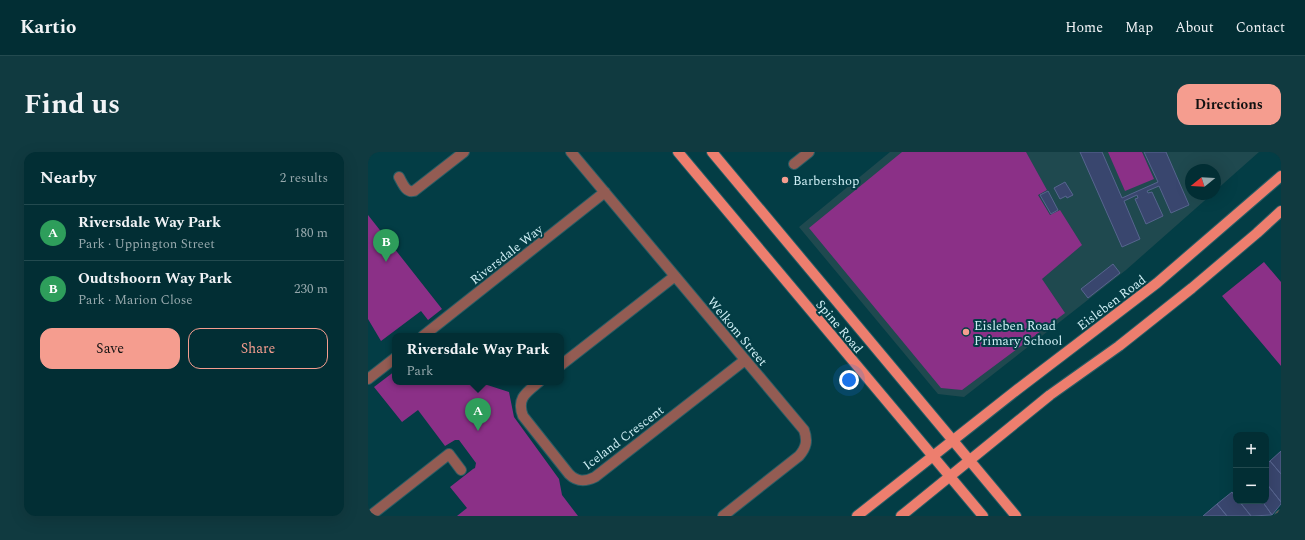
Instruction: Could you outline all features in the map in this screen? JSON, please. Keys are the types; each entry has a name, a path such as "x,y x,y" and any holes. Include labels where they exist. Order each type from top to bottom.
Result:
{"main road":[{"name":"Spine Road","path":"678,152 982,516"},
{"name":"Spine Road","path":"712,152 1016,516"},
{"name":"Eisleben Road","path":"857,516 1024,384 1157,282 1281,176"},
{"path":"901,516 1050,395 1119,346 1192,288 1281,211"}],"street":[{"path":"399,177 407,190 412,192 464,152"},
{"name":"Welkom Street","path":"571,152 804,430 806,444 799,456 723,516"},
{"path":"794,164 809,152"},
{"name":"Riversdale Way","path":"427,333 605,192"},
{"path":"564,363 675,276"},
{"path":"368,379 392,360"},
{"name":"Iceland Crescent","path":"536,385 525,393 522,398 521,408 523,416 569,474 574,478 585,481 595,477 745,360"},
{"path":"370,516 449,454 461,470"}],"shaded area":[{"name":"Eisleben Road Primary School","path":"890,152 1259,152 1221,186 1221,164 1185,164 1185,200 1205,200 1126,270 964,397 938,394 799,227"},
{"name":"Eisleben Road Primary School","path":"902,152 1026,152 1047,190 1038,195 1050,215 1060,210 1082,245 1042,279 1065,313 962,390 941,388 809,228"},
{"path":"1108,152 1142,152 1154,179 1125,191"},
{"path":"368,215 442,309 428,320 421,311 381,341 368,319"},
{"path":"1264,262 1281,282 1281,366 1222,296"},
{"path":"392,373 392,385 487,385 509,392 514,417 559,479 562,495 578,516 457,516 467,508 450,487 475,468 476,463 459,440 455,440 445,446 418,410 402,422 374,387"}],"building":[{"path":"1080,152 1102,152 1122,198 1158,182 1144,152 1166,152 1185,196 1185,200 1187,200 1189,205 1171,213 1159,186 1147,191 1148,193 1152,192 1163,216 1146,224 1135,199 1138,198 1137,195 1124,201 1140,239 1122,247"},
{"path":"1065,182 1073,195 1060,199 1054,188"},
{"path":"1048,191 1058,210 1051,214 1040,195"},
{"path":"1113,264 1120,273 1088,298 1081,289"},
{"path":"1281,451 1281,474 1270,461"},
{"path":"1270,461 1281,474 1281,502 1269,487"},
{"path":"1269,487 1281,502 1272,515 1264,504 1269,504"},
{"path":"1232,492 1233,504 1241,504 1251,516 1227,516 1217,504"},
{"path":"1217,504 1227,516 1203,516"},
{"path":"1241,504 1264,504 1272,515 1251,516"}],"place":[{"name":"Barbershop","path":"785,180"},
{"name":"Oudtshoorn Way Park","path":"386,262"},
{"name":"Eisleben Road Primary School","path":"966,332"},
{"name":"Riversdale Way Park","path":"478,431"}]}
